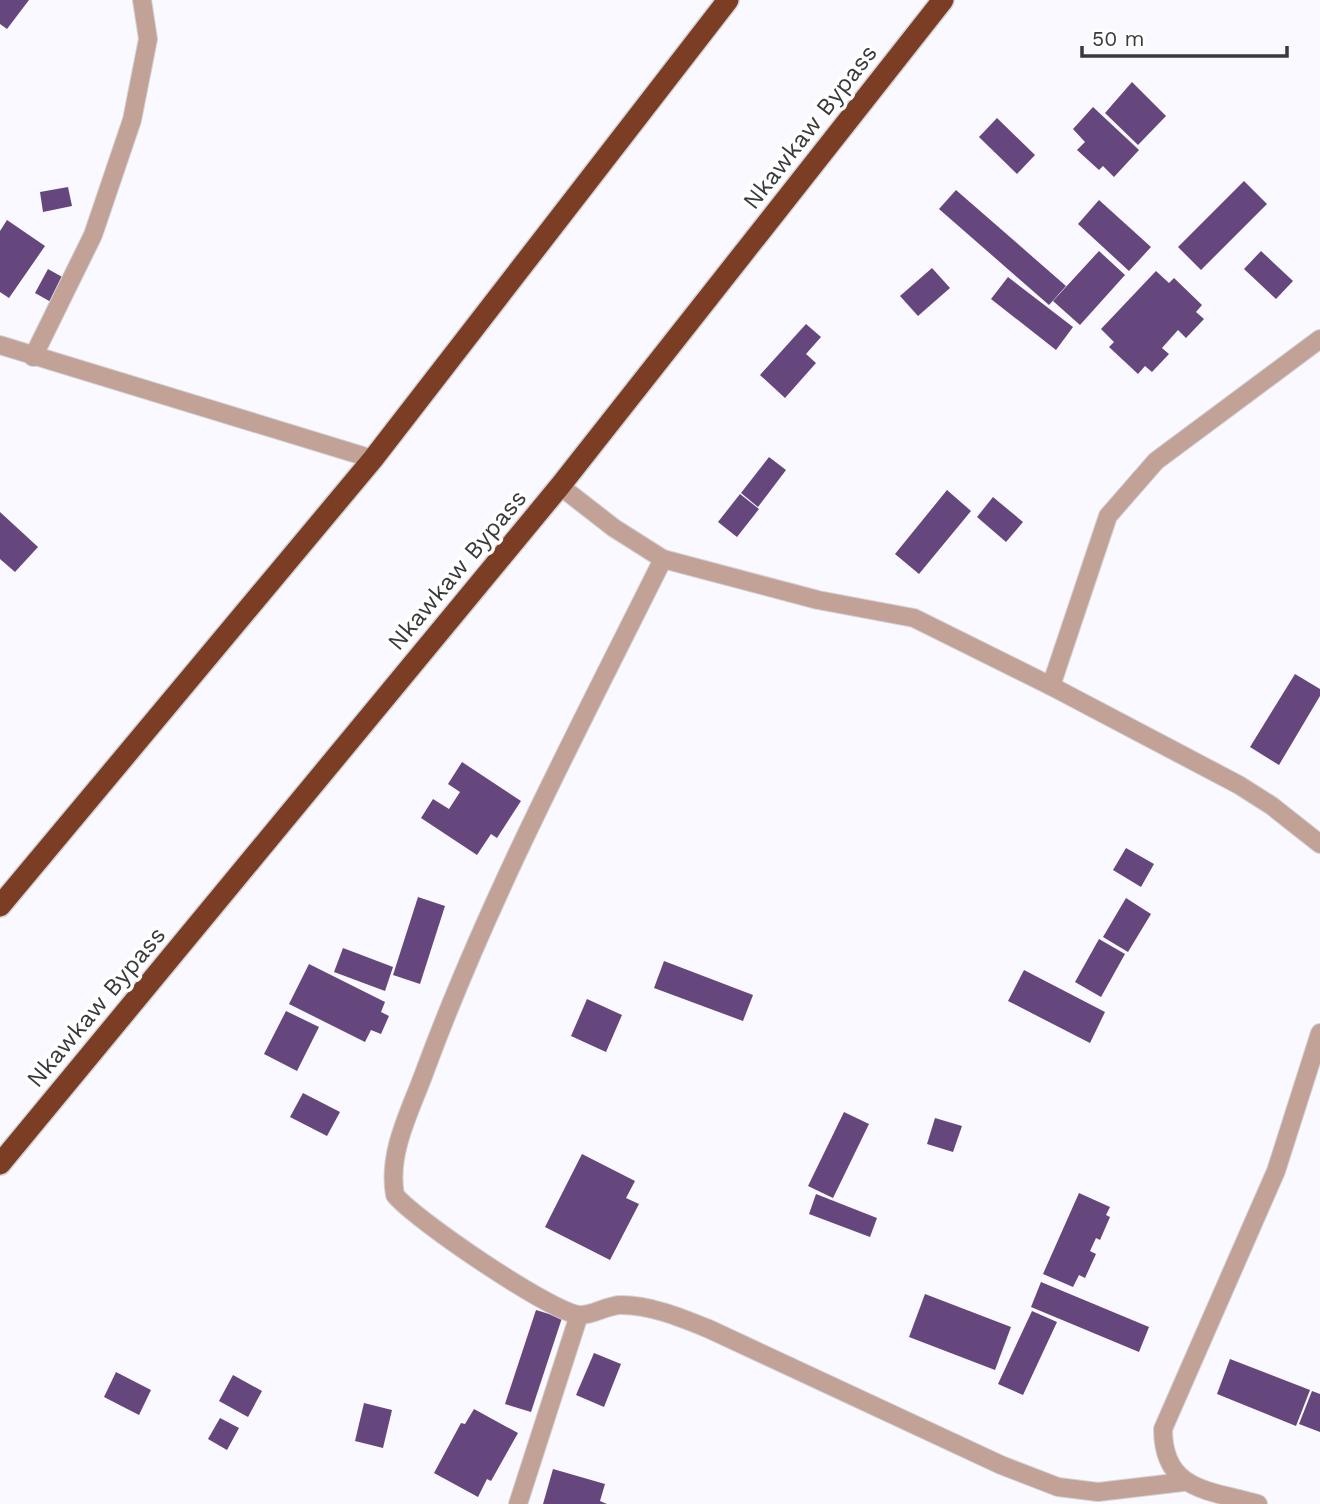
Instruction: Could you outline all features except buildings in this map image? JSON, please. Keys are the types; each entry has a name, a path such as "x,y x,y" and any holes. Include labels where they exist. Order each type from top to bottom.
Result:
{"highway":[{"path":"0,906 373,459 728,0"},
{"name":"Nkawkaw Bypass","path":"0,1164 560,486 943,0"}],"street":[{"path":"33,357 93,235 132,120 148,39 142,0"},
{"path":"1051,686 1108,516 1156,461 1320,339"},
{"path":"0,345 373,459"},
{"path":"560,486 614,528 663,559 818,600 914,618 1240,785 1320,844"},
{"path":"663,559 519,849 439,1032 394,1155 395,1195 402,1205 516,1284 579,1315 620,1305 667,1313 709,1329 1001,1465 1058,1487 1098,1492 1183,1482 1258,1504"},
{"path":"1183,1482 1167,1460 1163,1429 1276,1171 1320,1033"},
{"path":"518,1504 579,1315"}]}
